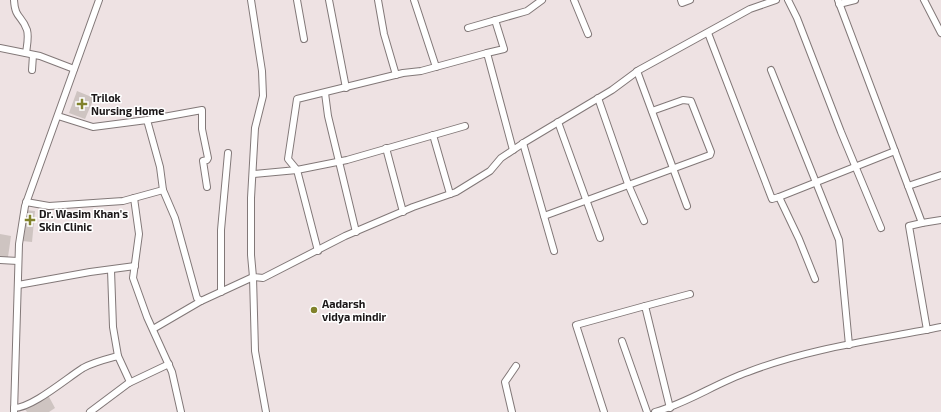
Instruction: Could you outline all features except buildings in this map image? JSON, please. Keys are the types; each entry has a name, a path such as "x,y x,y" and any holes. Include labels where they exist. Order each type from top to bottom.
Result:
{"street":[{"path":"14,0 15,12 26,27 28,34 26,53"},
{"path":"99,0 26,202 18,260 14,410 44,395 91,364 118,356"},
{"path":"251,0 262,71 262,96 255,128 250,227 255,352 266,412"},
{"path":"297,0 304,39"},
{"path":"329,0 346,88"},
{"path":"378,0 384,34 396,75"},
{"path":"414,0 436,67"},
{"path":"468,28 527,11 542,0"},
{"path":"574,0 588,34"},
{"path":"681,0 682,3 690,0"},
{"path":"153,329 201,301 253,277 263,278 356,232 450,194 475,181 490,171 501,158 523,143 598,98 638,71 750,9 776,0"},
{"path":"788,0 797,18 855,167 881,228"},
{"path":"854,0 839,2 922,223"},
{"path":"924,0 941,33"},
{"path":"318,251 296,170 288,159 297,99 436,67 504,49 495,20"},
{"path":"708,33 772,199 895,151"},
{"path":"0,48 26,53 74,69"},
{"path":"487,54 513,150"},
{"path":"32,70 33,55"},
{"path":"771,70 839,240 849,345"},
{"path":"638,71 687,206"},
{"path":"325,93 356,232"},
{"path":"598,98 628,184 644,221"},
{"path":"544,216 708,156 711,152 690,101 683,100 652,111"},
{"path":"58,116 93,127 147,120 202,110 202,129 208,158 207,160 203,161 207,187"},
{"path":"147,120 160,167 164,190 175,218 191,283 197,298 201,301"},
{"path":"558,122 600,238"},
{"path":"253,174 296,170 339,161 466,126"},
{"path":"433,135 450,194"},
{"path":"523,143 554,251"},
{"path":"386,148 403,212"},
{"path":"221,292 221,230 228,153"},
{"path":"908,186 941,175"},
{"path":"26,202 49,206 123,201 164,190"},
{"path":"779,197 799,239 815,279"},
{"path":"134,198 139,234 133,278 153,329 169,364 180,412"},
{"path":"927,330 908,226 941,220"},
{"path":"0,260 18,260"},
{"path":"18,285 90,272 135,266"},
{"path":"112,270 113,327 118,356 129,383"},
{"path":"604,412 576,325 690,294"},
{"path":"645,306 670,408"},
{"path":"655,412 670,408 747,372 804,353 941,327"},
{"path":"622,341 647,412"},
{"path":"90,412 129,383 169,364"},
{"path":"512,412 505,382 516,366"}],"place":[{"name":"Trilok Nursing Home","path":"82,104"},
{"name":"Dr. Wasim Khan's Skin Clinic","path":"30,220"},
{"name":"Aadarsh vidya mindir","path":"314,310"}]}
